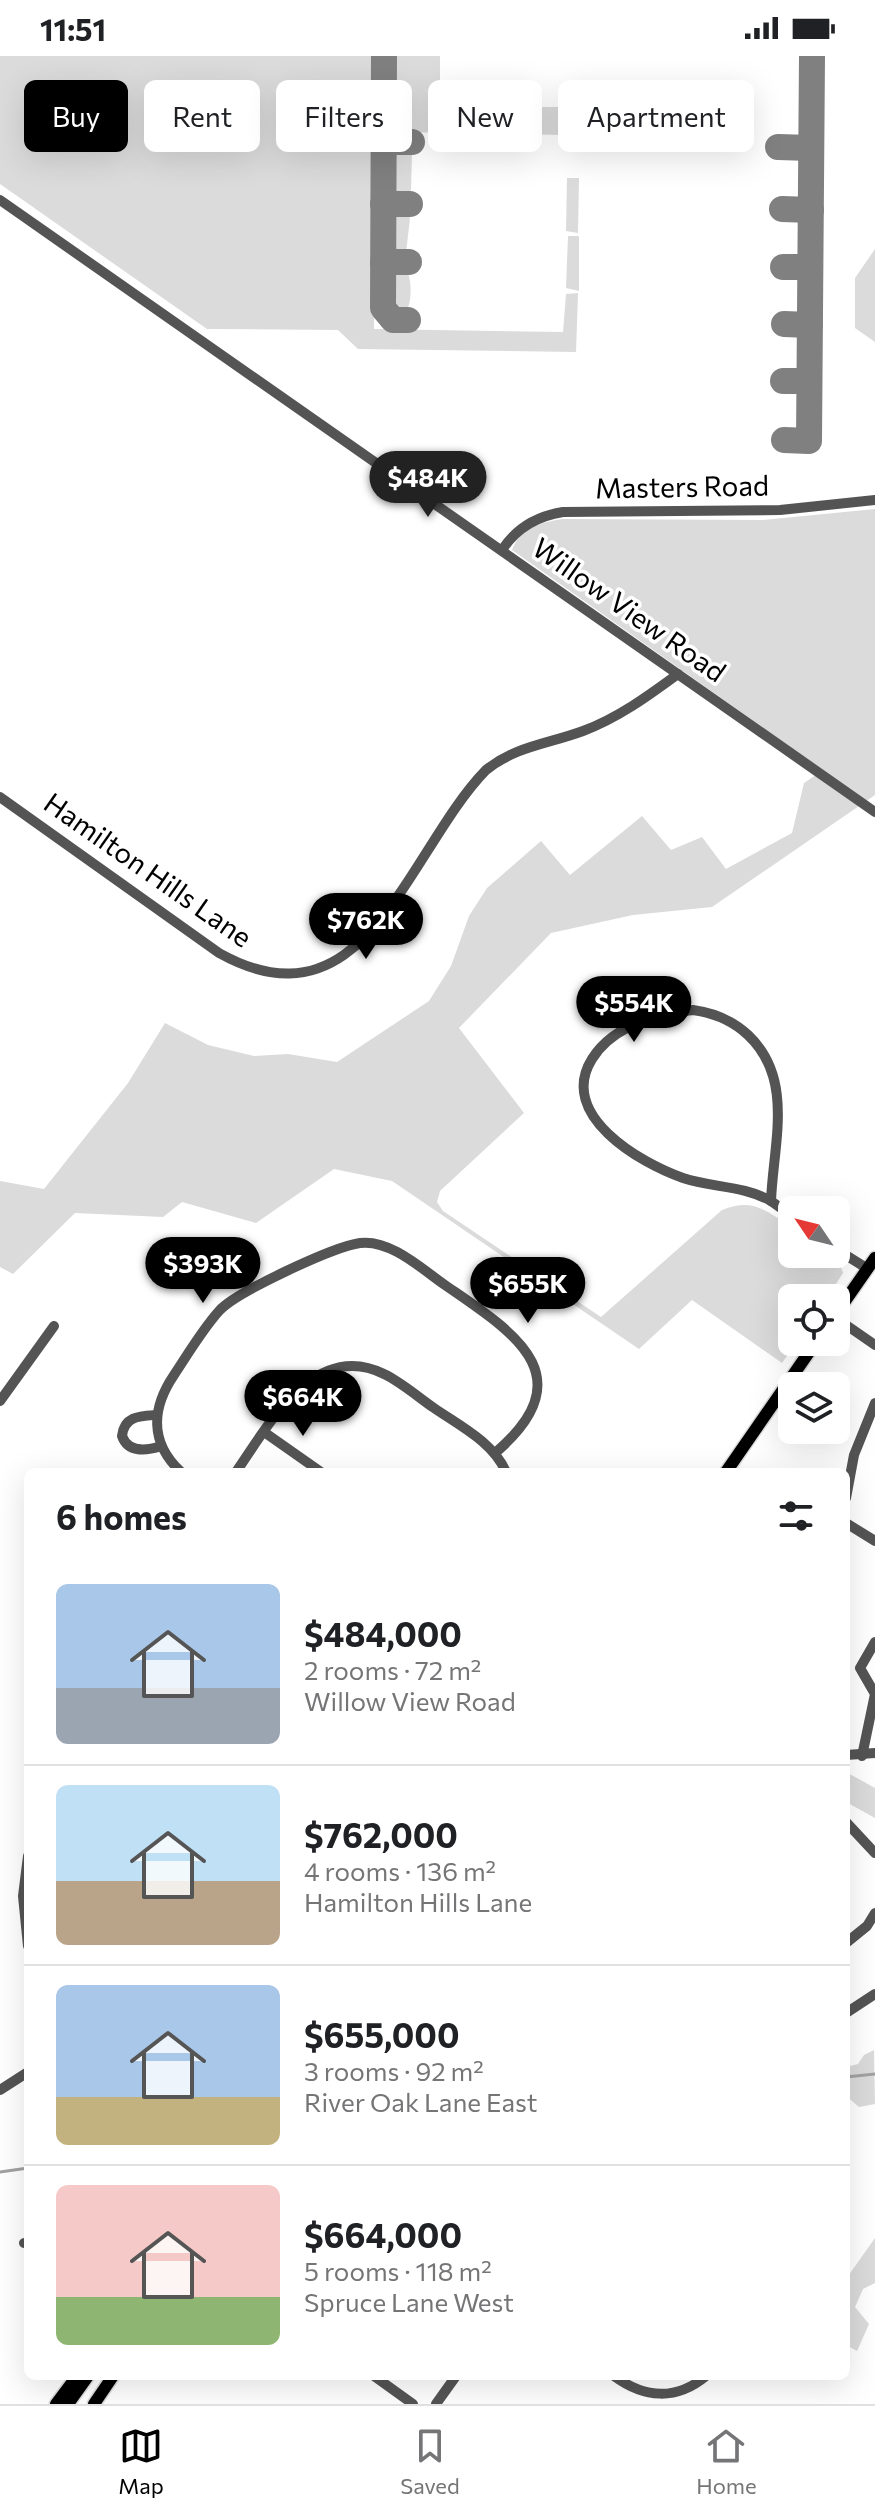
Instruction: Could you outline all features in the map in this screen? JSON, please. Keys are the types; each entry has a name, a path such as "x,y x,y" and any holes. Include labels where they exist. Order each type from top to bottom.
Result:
{"main road":[{"path":"850,1295 871,1263"},
{"path":"729,1468 806,1356"},
{"path":"56,2404 74,2380"},
{"path":"68,2404 85,2380"},
{"path":"99,2402 111,2380"}],"street":[{"name":"Willow View Road","path":"0,200 875,812"},
{"name":"Masters Road","path":"502,550 523,527 563,512 780,510 875,500"},
{"name":"Hamilton Hills Lane","path":"0,797 230,959 259,971 293,975 312,972 335,963 364,940 462,799 486,770 513,750 582,731 615,717 678,674"},
{"path":"771,1201 779,1107 777,1091 762,1051 745,1032 716,1014 679,1012 636,1023 600,1048 585,1075 586,1099 599,1123 623,1146 663,1171 688,1180 744,1188 778,1206"},
{"path":"178,1468 161,1446 156,1415 168,1385 229,1302 241,1293 359,1243 385,1247 510,1331 531,1356 536,1391 532,1406 522,1424 495,1453"},
{"path":"850,1255 871,1263"},
{"path":"0,1401 54,1326"},
{"path":"850,1326 875,1345"},
{"path":"239,1468 288,1398 307,1382 351,1366 384,1374 495,1453 504,1468"},
{"path":"850,1476 866,1419 875,1403"},
{"path":"156,1415 133,1418 124,1425 122,1436 128,1445 137,1449 161,1446"},
{"path":"264,1432 315,1468"},
{"path":"850,1525 875,1541"},
{"path":"862,1756 875,1694 860,1668 875,1642"},
{"path":"850,1755 875,1753"},
{"path":"850,1825 864,1837 875,1853"},
{"path":"850,1940 867,1926 875,1913"},
{"path":"850,2010 875,1994"},
{"path":"0,2090 24,2075"},
{"path":"380,2380 413,2404"},
{"path":"436,2404 453,2380"},
{"path":"621,2380 643,2392 673,2394 699,2380"}],"shaded area":[{"path":"0,56 376,56 376,80 276,80 276,152 375,152 374,329 563,332 566,294 578,293 576,352 358,349 338,330 207,329 0,184"},
{"path":"394,56 440,56 440,80 428,80 428,133 412,132 412,80 394,80"},
{"path":"542,107 558,107 558,135 542,135"},
{"path":"400,152 412,155 411,190 406,195 396,195 392,186 394,155"},
{"path":"567,178 579,178 578,233 566,231"},
{"path":"397,213 407,213 410,218 406,253 392,249 392,219"},
{"path":"568,236 579,236 579,291 566,288"},
{"path":"875,249 875,342 855,328 855,278"},
{"path":"396,271 407,271 409,275 410,297 406,311 397,311 391,305 392,277"},
{"path":"875,509 875,795 712,907 633,915 551,933 459,1028 524,1113 440,1191 437,1202 443,1211 601,1317 722,1210 751,1205 767,1211 778,1218 778,1268 841,1268 843,1273 836,1284 778,1284 778,1356 787,1356 782,1363 692,1300 639,1349 392,1181 334,1169 256,1223 182,1202 163,1217 75,1213 13,1274 0,1267 0,1181 44,1189 128,1083 165,1023 208,1045 254,1056 288,1054 337,1062 429,1001 451,966 469,916 487,888 541,841 570,875 642,816 671,850 702,837 726,869 792,833 804,783 823,770 512,550 526,531 562,519 763,520"},
{"path":"850,1774 875,1788 875,1818 850,1804"},
{"path":"874,2050 875,2104 859,2107 850,2099 850,2066 858,2064 864,2055"},
{"path":"875,2238 875,2283 863,2289 855,2307 869,2324 857,2351 850,2347 850,2273"}],"waterway":[{"path":"850,2077 875,2074"},
{"path":"0,2172 24,2169"}],"taxiway":[{"path":"384,56 383,308 393,320 408,320"},
{"path":"784,440 809,441 812,56"},
{"path":"778,147 811,148"},
{"path":"383,204 410,204"},
{"path":"782,209 811,210"},
{"path":"383,262 409,262"},
{"path":"783,267 810,267"},
{"path":"784,324 810,325"},
{"path":"783,381 809,381"}]}
